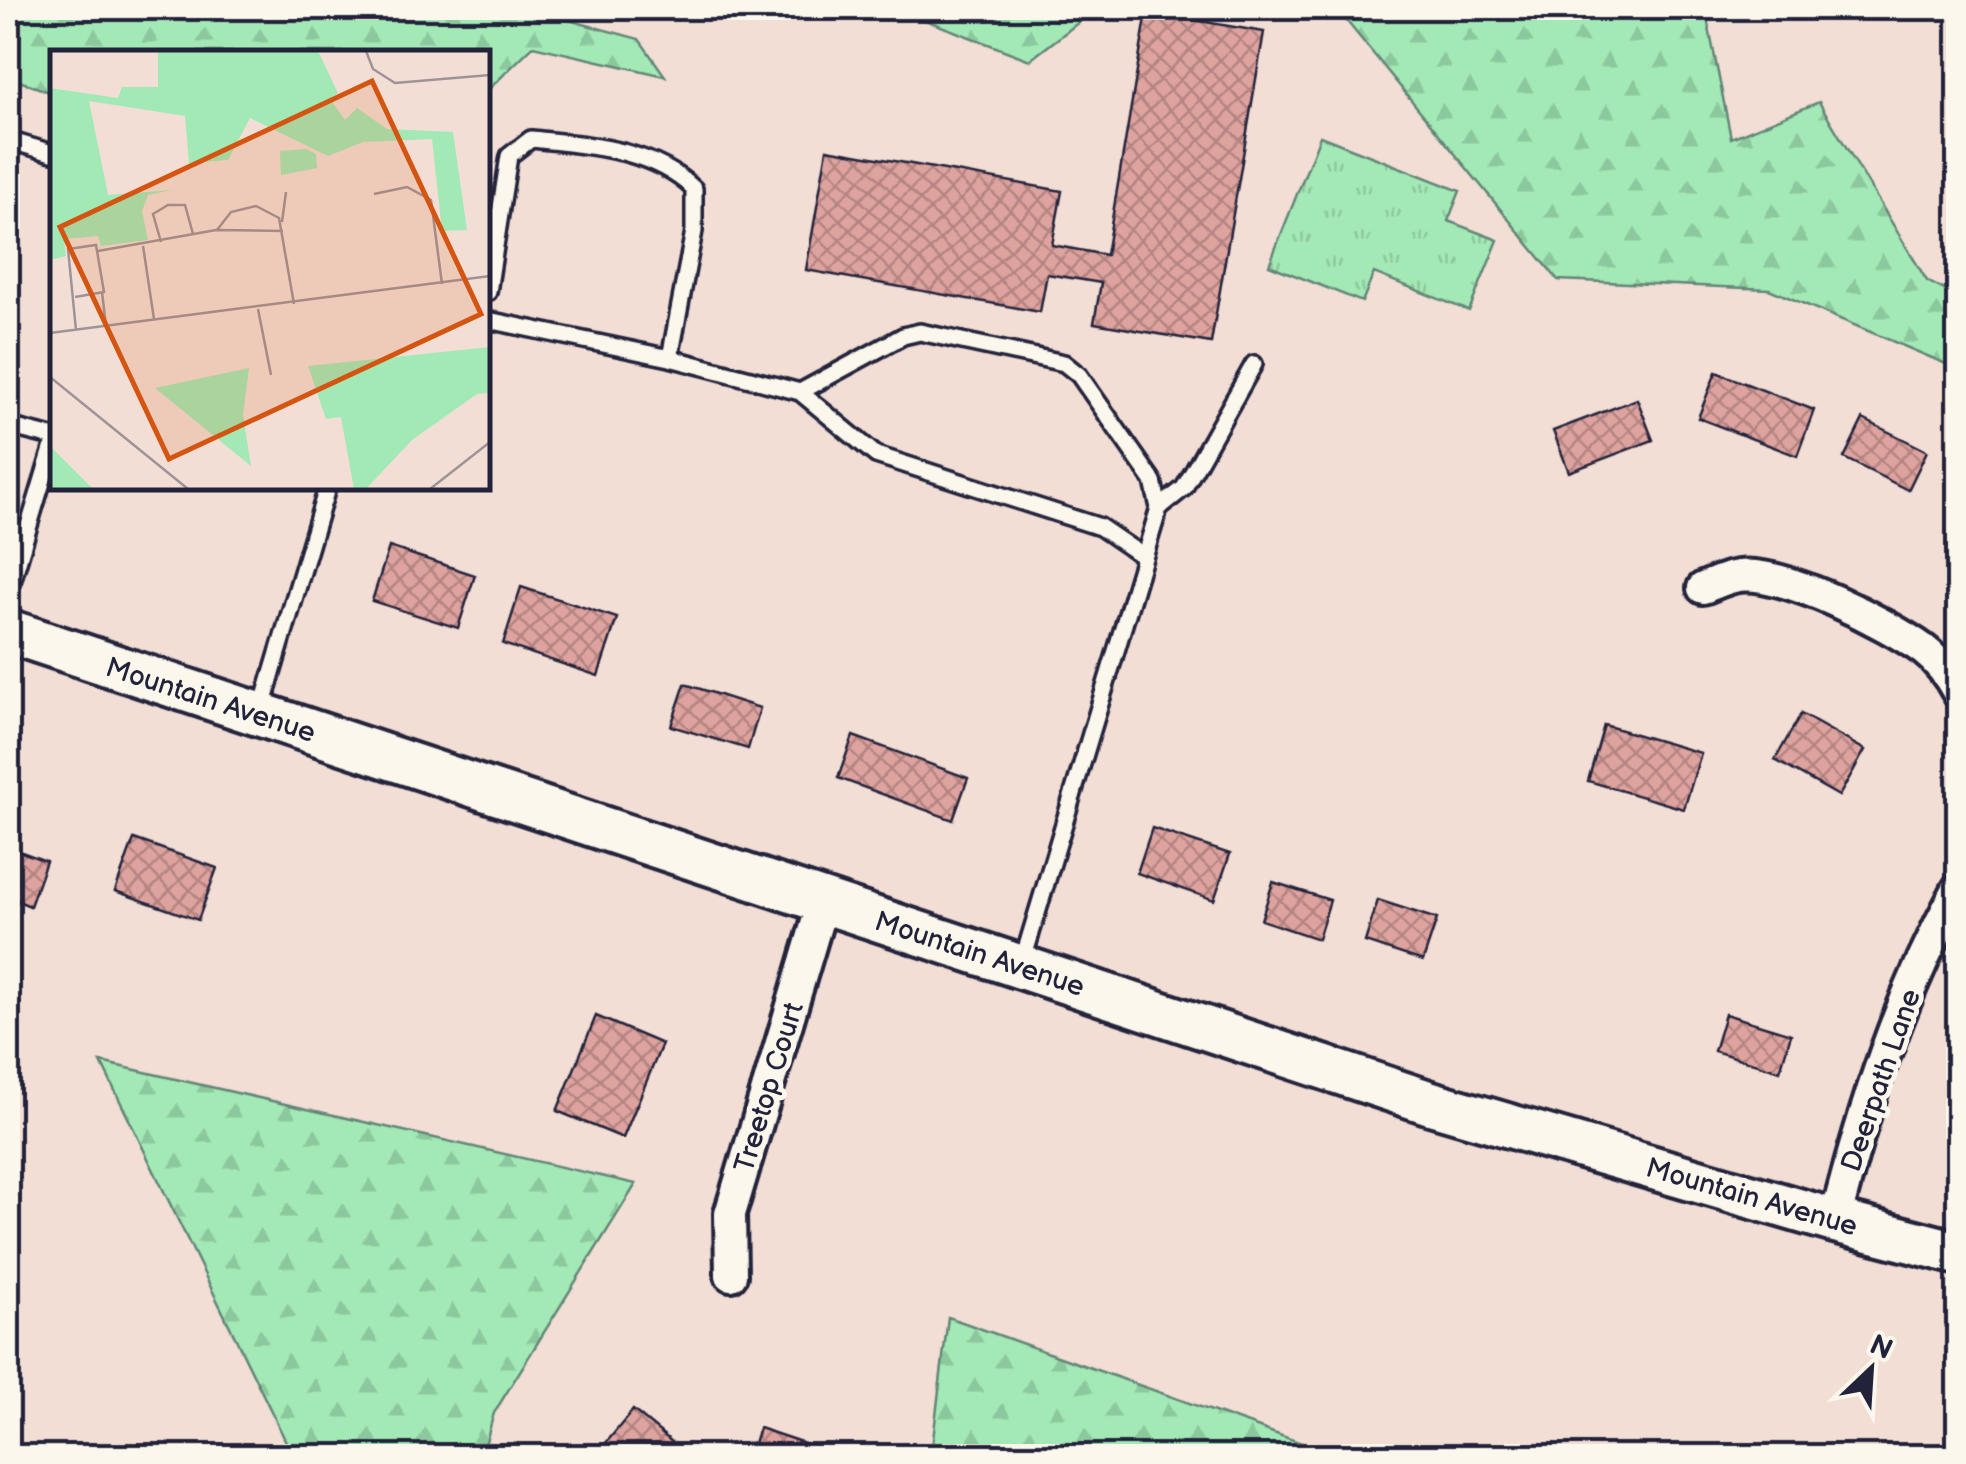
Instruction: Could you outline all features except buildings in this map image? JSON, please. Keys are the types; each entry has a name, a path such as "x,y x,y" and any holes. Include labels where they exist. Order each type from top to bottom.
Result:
{"main road":[{"name":"Mountain Avenue","path":"8,632 1431,1103 1958,1253"}],"street":[{"path":"1703,588 1740,576 1778,580 1841,605 1890,628 1928,653 1958,692"},
{"name":"Deerpath Lane","path":"1835,1221 1882,1057 1903,1002 1958,889"},
{"name":"Treetop Court","path":"730,1275 730,1214 823,902"}],"lane":[{"path":"490,279 509,156 531,139 608,147 674,169 694,188 696,216 670,358"},
{"path":"8,140 50,151"},
{"path":"490,320 670,358 800,392 876,455 1100,526 1144,557"},
{"path":"800,392 903,336 920,332 1064,363 1079,375 1153,481 1159,508 1020,967"},
{"path":"1159,508 1184,488 1254,364"},
{"path":"8,426 50,436"},
{"path":"8,596 50,457"},
{"path":"259,715 326,490"}],"green space":[{"path":"8,8 524,8 639,39 665,76 533,46 490,88 490,50 50,50 50,92 8,77"},
{"path":"894,8 1097,8 1030,60"},
{"path":"1336,8 1705,8 1731,138 1819,102 1927,281 1958,297 1958,369 1769,289 1558,280"},
{"path":"1320,136 1460,191 1448,221 1498,240 1469,311 1374,273 1362,302 1269,265"},
{"path":"101,1062 636,1184 494,1413 482,1456 293,1456"},
{"path":"948,1317 1338,1456 931,1456"}]}
